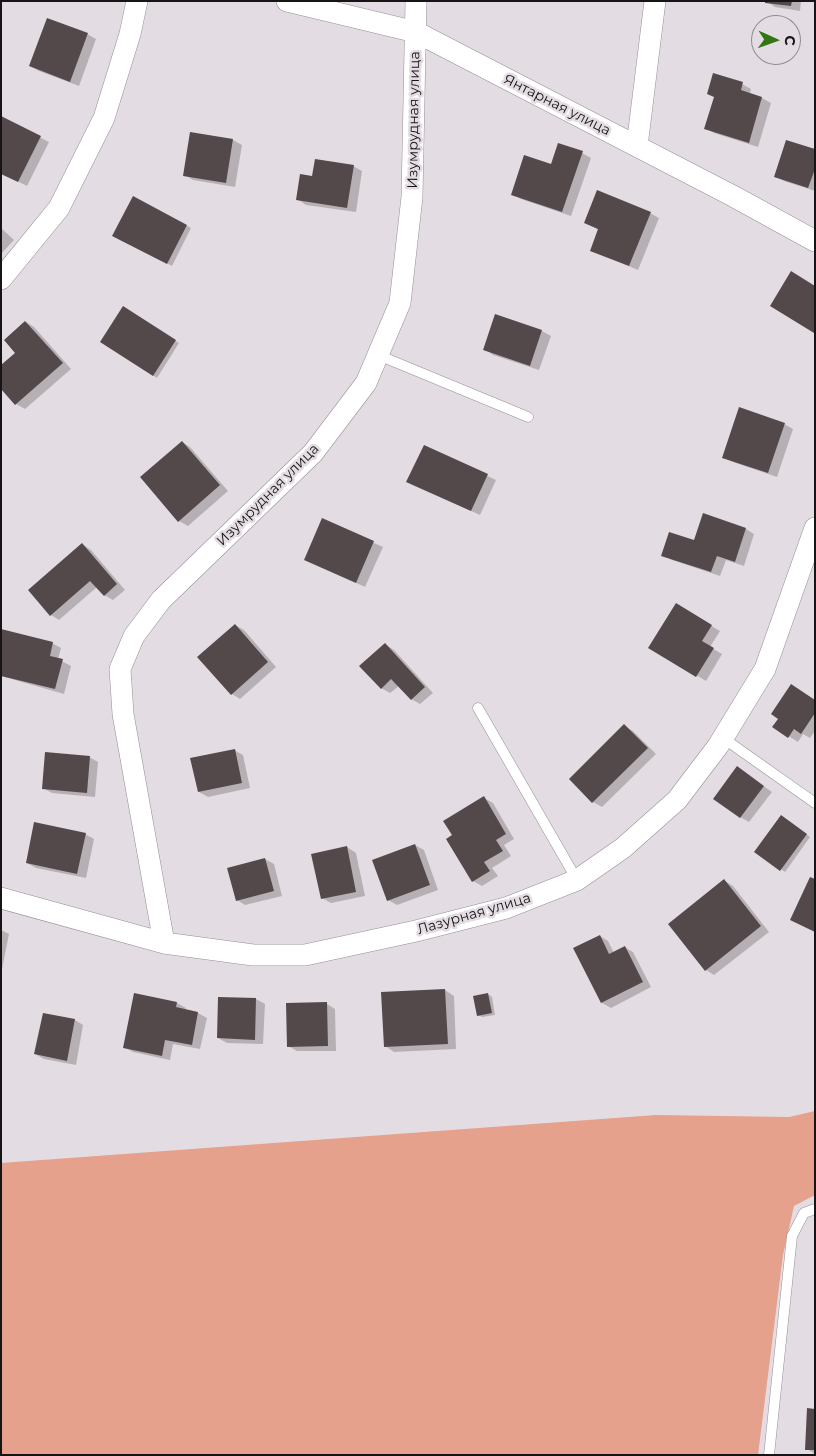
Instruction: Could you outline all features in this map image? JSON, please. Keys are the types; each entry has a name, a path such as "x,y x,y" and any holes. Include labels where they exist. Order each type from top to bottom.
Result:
{"street":[{"path":"1,279 59,208 104,118 130,34 137,1"},
{"name":"Янтарная улица","path":"287,1 416,32 637,146 815,241"},
{"name":"Изумрудная улица","path":"164,943 123,714 120,669 134,636 161,600 312,453 366,383 400,303 412,197 416,1"},
{"path":"637,146 655,1"},
{"name":"Лазурная улица","path":"1,898 164,943 253,955 304,955 416,931 506,908 577,880 623,848 677,800 723,738 764,669 815,528"}],"lane":[{"path":"378,355 528,417"},
{"path":"478,708 577,880"},
{"path":"723,738 815,803"},
{"path":"769,1455 792,1236 804,1213 815,1209"}],"shaded area":[{"path":"815,1111 815,1195 794,1206 783,1255 758,1455 1,1455 1,1163 656,1115 789,1117"}],"building":[{"path":"765,1 792,1 791,6 765,3"},
{"path":"47,18 88,33 70,82 29,66"},
{"path":"713,73 743,82 741,90 762,97 749,143 704,129 714,97 707,94"},
{"path":"1,116 41,136 18,182 1,174"},
{"path":"190,132 233,139 226,183 183,176"},
{"path":"786,140 815,149 815,169 808,188 774,177"},
{"path":"558,143 583,151 562,212 511,195 524,155 551,164"},
{"path":"315,159 354,165 347,208 296,200 300,174 312,176"},
{"path":"597,190 651,212 629,266 590,251 598,229 584,223"},
{"path":"133,196 187,225 167,264 112,236"},
{"path":"791,271 815,286 814,333 770,306"},
{"path":"123,306 176,340 153,376 100,342"},
{"path":"495,314 542,330 530,366 483,350"},
{"path":"25,321 63,363 15,405 1,389 1,365 15,353 4,340"},
{"path":"739,407 785,423 768,473 722,458"},
{"path":"182,441 220,485 178,522 140,477"},
{"path":"424,445 488,474 471,511 406,482"},
{"path":"703,513 746,528 735,562 717,556 711,572 661,556 669,532 694,540"},
{"path":"322,518 374,541 356,583 304,560"},
{"path":"82,543 117,584 104,596 90,581 50,616 28,590"},
{"path":"676,603 712,625 702,641 714,648 696,677 648,648"},
{"path":"235,624 268,662 231,695 197,657"},
{"path":"1,629 53,642 50,656 63,659 55,689 1,676"},
{"path":"385,643 425,687 411,700 391,679 381,689 359,666"},
{"path":"791,684 815,700 815,713 801,734 794,729 788,738 772,727 778,719 771,714"},
{"path":"624,724 648,748 592,803 569,779"},
{"path":"235,749 242,783 198,792 190,758"},
{"path":"45,752 90,756 87,793 42,789"},
{"path":"737,766 764,786 740,818 713,799"},
{"path":"484,796 506,834 496,840 503,851 484,862 490,871 472,882 446,839 452,835 443,821"},
{"path":"781,815 807,834 780,871 754,852"},
{"path":"34,822 86,833 77,874 26,863"},
{"path":"415,844 430,885 387,901 372,860"},
{"path":"347,846 356,892 321,899 311,854"},
{"path":"265,858 274,891 236,901 227,868"},
{"path":"810,877 815,879 815,932 790,920"},
{"path":"724,879 761,926 705,971 668,924"},
{"path":"600,935 609,954 625,946 643,982 601,1003 573,948"},
{"path":"445,989 448,1044 384,1047 381,992"},
{"path":"134,993 177,1002 176,1007 198,1012 192,1045 165,1040 162,1056 123,1048"},
{"path":"488,993 492,1013 477,1016 473,996"},
{"path":"218,997 256,998 255,1040 217,1038"},
{"path":"327,1002 328,1046 287,1047 286,1003"},
{"path":"43,1013 75,1019 67,1061 34,1054"},
{"path":"807,1408 815,1409 815,1450 805,1450"}]}
